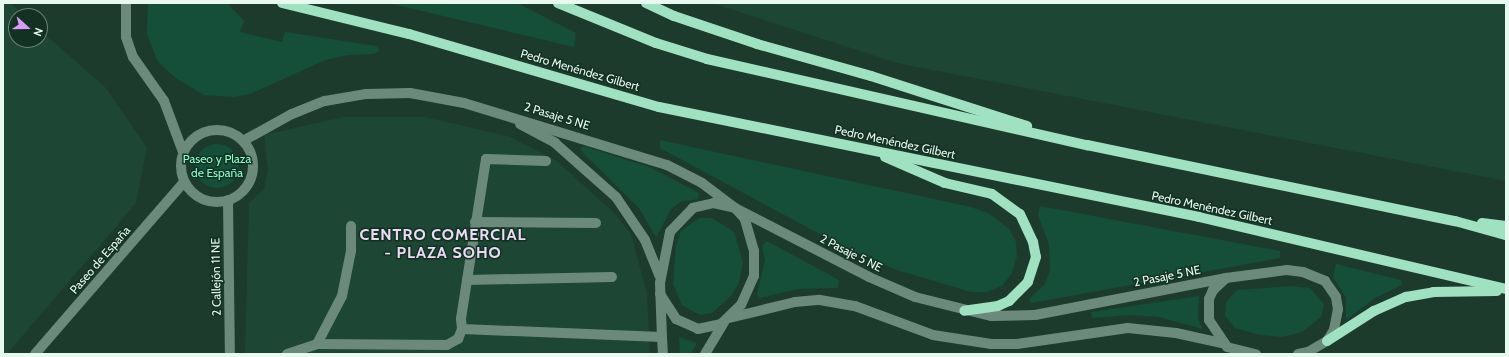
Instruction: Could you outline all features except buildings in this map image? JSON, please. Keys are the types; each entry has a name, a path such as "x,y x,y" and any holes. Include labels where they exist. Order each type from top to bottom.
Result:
{"main road":[{"name":"Pedro Menéndez Gilbert","path":"282,3 409,34 659,107 1200,218 1506,290"},
{"path":"558,3 642,37 706,58 1087,145 1455,221 1506,235"},
{"path":"646,3 674,16 757,44 871,76 1087,145"},
{"path":"865,149 946,183 992,194 1020,214 1033,242 1036,257 1028,282 1009,301 998,306 964,311"},
{"path":"1455,221 1506,226"},
{"path":"1325,343 1374,311 1406,297 1433,292 1506,290"}],"street":[{"path":"126,3 126,37 133,57 164,101 183,152"},
{"name":"2 Pasaje 5 NE","path":"243,141 292,114 325,101 366,94 410,93 487,108 667,165 702,183 736,208 869,277 915,297 964,311 991,316 1035,315 1226,278 1287,270 1314,275 1325,281 1336,296 1338,309 1334,330 1325,343 1314,354"},
{"name":"2 Pasaje 5 NE","path":"487,108 555,143 616,197 645,240 657,266 660,283"},
{"path":"210,130 234,133 243,141 250,151 252,174 247,186 228,200 218,202 198,197 184,182 181,172 183,152 189,142 210,130"},
{"path":"287,354 317,344 447,346 458,339 462,329 460,319 486,159 546,161"},
{"name":"Paseo de España","path":"36,354 184,182"},
{"name":"2 Callejón 11 NE","path":"228,200 230,354"},
{"path":"663,354 660,283 665,244 670,232 683,215 703,204 714,203 736,208 745,219 751,233 754,276 741,305 727,320 705,354"},
{"path":"475,222 596,223"},
{"path":"317,344 342,296 351,251 351,226"},
{"path":"467,280 612,277"},
{"path":"1226,278 1213,290 1208,310 1209,320 1226,348"},
{"path":"660,294 670,312 684,324 698,329 710,328 727,320 795,302 820,300 855,306 933,335 991,344 1017,344 1128,328 1176,333 1226,348 1256,354"},
{"path":"462,329 662,337"},
{"path":"1298,354 1325,343"}],"shaded area":[{"path":"3,3 10,3 16,8 8,8 8,48 48,48 48,37 106,88 147,148 136,203 7,354 3,354"},
{"path":"712,3 1506,3 1506,181 897,63"},
{"name":"CENTRO COMERCIAL - PLAZA SOHO","path":"344,117 424,117 508,136 557,161 613,212 631,234 647,294 650,354 245,354 249,203 264,189 268,170 264,135"}],"green space":[{"path":"148,3 227,3 244,21 240,32 282,42 285,32 376,46 380,50 374,54 348,55 325,60 250,94 234,97 204,95 177,79 158,62 147,34"},
{"path":"388,3 517,3 576,33 574,47"},
{"path":"660,140 971,207 990,214 1009,229 1016,242 1017,256 1012,273 1002,286 987,292 971,292 897,270 842,246 660,148"},
{"name":"Paseo y Plaza de España","path":"217,144 229,148 235,154 239,166 235,178 229,184 217,188 205,184 199,178 195,166 199,154 205,148"},
{"path":"583,146 649,167 699,193 698,199 680,202 671,209 656,237 639,208 580,150"},
{"path":"1040,206 1280,251 1280,258 1031,303 1029,299 1045,284 1050,270 1049,245 1038,215"},
{"path":"699,218 712,218 734,232 743,262 739,283 731,296 712,313 700,315 682,305 673,284 676,245 681,231"},
{"path":"767,241 839,280 838,288 798,289 760,298 757,294 765,261 762,246"},
{"path":"1336,264 1401,280 1402,285 1375,298 1346,320 1346,298 1333,277"},
{"path":"1292,286 1310,288 1324,304 1321,317 1302,332 1282,337 1260,335 1235,328 1225,316 1226,302 1237,290"},
{"path":"1199,296 1198,318 1202,329 1159,317 1130,315 1092,318 1091,312"},
{"path":"679,337 697,343 691,354 680,354"}],"district":[{"name":"CENTRO COMERCIAL - PLAZA SOHO","path":"443,244"}]}
